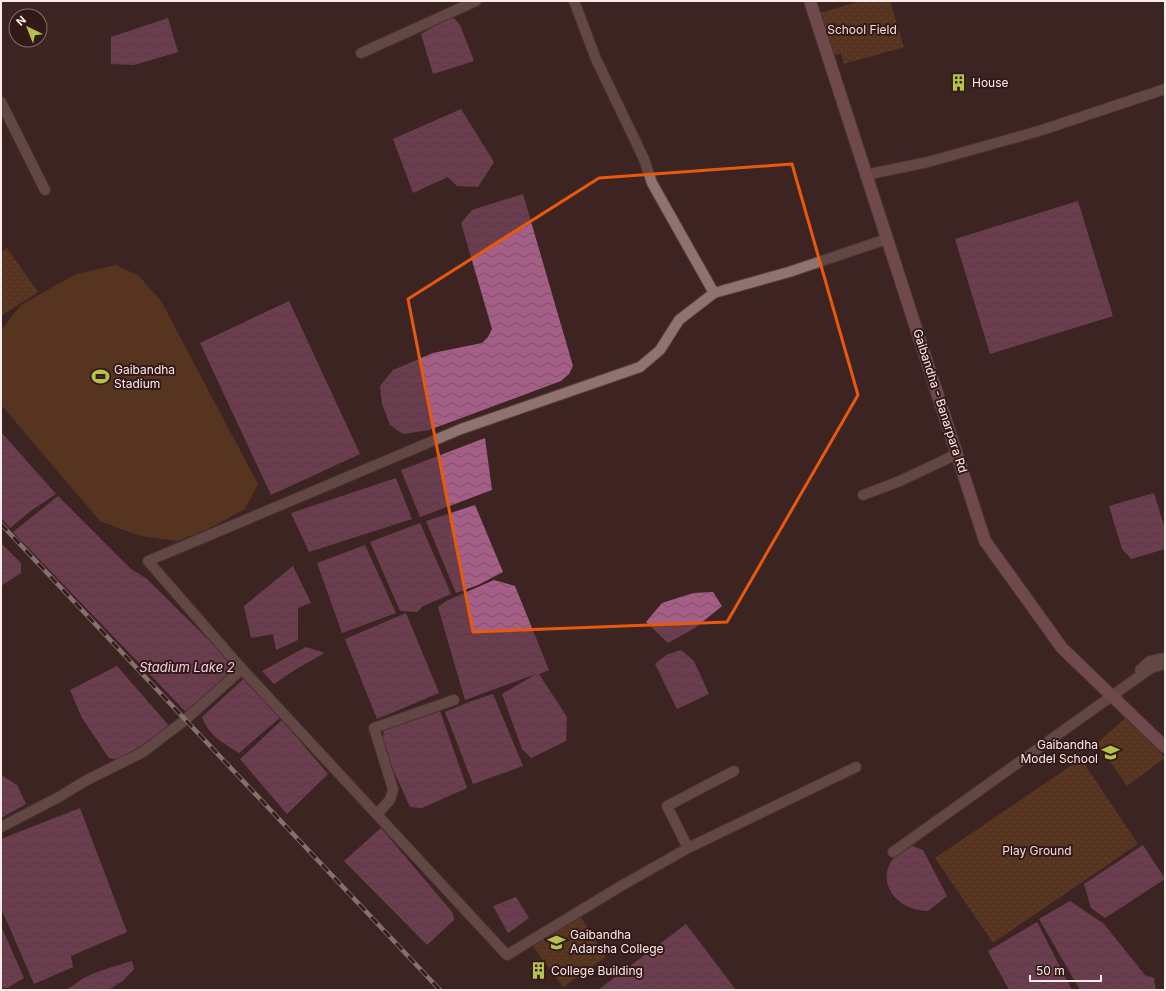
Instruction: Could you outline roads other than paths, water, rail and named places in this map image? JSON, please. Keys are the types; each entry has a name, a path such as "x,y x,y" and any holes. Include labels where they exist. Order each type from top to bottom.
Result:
{"main road":[{"name":"Gaibandha - Banarpara Rd","path":"810,1 865,175 986,540 1062,648 1165,747"}],"street":[{"path":"361,52 476,1"},
{"path":"574,1 596,59 644,159 652,183 714,293"},
{"path":"865,175 928,162 1039,130 1165,89"},
{"path":"1,102 45,190"},
{"path":"856,767 688,848 621,886 507,955 242,669 148,561 461,429 640,367 660,350 679,320 714,293 789,272 887,239"},
{"path":"864,495 900,481 957,454"},
{"path":"1113,697 1150,661 1165,658"},
{"path":"893,852 1113,697 1150,668 1165,664"},
{"path":"1,827 59,797 85,781 143,752 185,720 242,669"},
{"path":"377,814 390,800 393,789 374,728 454,700"},
{"path":"688,848 667,806 734,771"}],"water":[{"path":"168,18 178,52 134,65 111,64 111,37"},
{"path":"454,18 460,25 474,61 433,74 421,34 447,19"},
{"path":"461,109 494,162 478,187 457,186 448,177 413,193 393,139"},
{"path":"523,194 573,366 569,374 561,381 429,430 403,434 390,425 382,404 380,386 393,370 433,353 482,343 488,337 492,329 461,223 472,210"},
{"path":"1078,201 1113,316 990,354 955,239"},
{"path":"289,301 360,454 271,495 200,343"},
{"path":"1,432 56,494 32,510 10,528 1,518"},
{"path":"485,438 492,490 420,517 401,470"},
{"path":"396,478 412,519 309,552 291,513"},
{"path":"1154,493 1165,529 1165,549 1131,559 1122,549 1109,506"},
{"name":"Stadium Lake 2","path":"58,496 131,569 147,579 237,668 186,712 13,532"},
{"path":"475,505 503,572 478,585 456,593 426,521"},
{"path":"420,523 451,594 423,606 417,612 400,611 370,542"},
{"path":"1,543 21,563 21,573 1,586"},
{"path":"365,545 396,613 342,633 317,563"},
{"path":"293,566 311,603 298,608 298,640 276,650 273,634 251,638 244,606"},
{"path":"494,580 515,586 549,670 539,674 567,717 566,741 531,758 522,749 502,694 536,674 465,700 438,607 446,601"},
{"path":"713,592 722,606 695,628 668,643 646,622 662,603 693,593"},
{"path":"406,613 439,693 377,719 345,639"},
{"path":"306,647 325,653 293,671 274,684 262,671"},
{"path":"681,650 694,661 709,694 677,709 655,664 666,655"},
{"path":"117,666 170,727 119,760 109,758 82,718 70,690"},
{"path":"248,675 282,716 239,753 212,734 202,717"},
{"path":"493,694 523,766 473,784 445,712"},
{"path":"440,711 467,788 422,808 410,807 382,745 384,730"},
{"path":"282,720 328,774 287,814 240,759"},
{"path":"1,775 17,785 26,804 1,818"},
{"path":"80,808 127,932 71,956 73,967 34,984 1,908 1,839"},
{"path":"381,828 453,913 454,920 427,945 344,861"},
{"path":"1143,845 1165,879 1105,918 1091,908 1084,884"},
{"path":"912,846 923,850 947,896 928,911 913,909 901,903 893,894 888,884 887,874 890,863 899,854"},
{"path":"516,897 529,918 508,933 493,906"},
{"path":"1070,901 1104,924 1145,975 1154,978 1156,990 1080,990 1039,919"},
{"path":"1037,922 1072,990 1009,990 988,951"},
{"path":"686,924 736,990 598,990"},
{"path":"1,926 24,978 7,988 1,987"},
{"path":"132,961 134,969 124,980 108,990 64,990 91,975"}],"railway":[{"path":"1,524 440,990"}],"place":[{"name":"House","path":"959,83"},
{"name":"Gaibandha Stadium","path":"101,377"},
{"name":"Gaibandha Model School","path":"1111,752"},
{"name":"Gaibandha Adarsha College","path":"557,942"},
{"name":"College Building","path":"538,971"}],"park label":[{"name":"School Field","path":"862,30"},
{"name":"Play Ground","path":"1037,851"}]}
